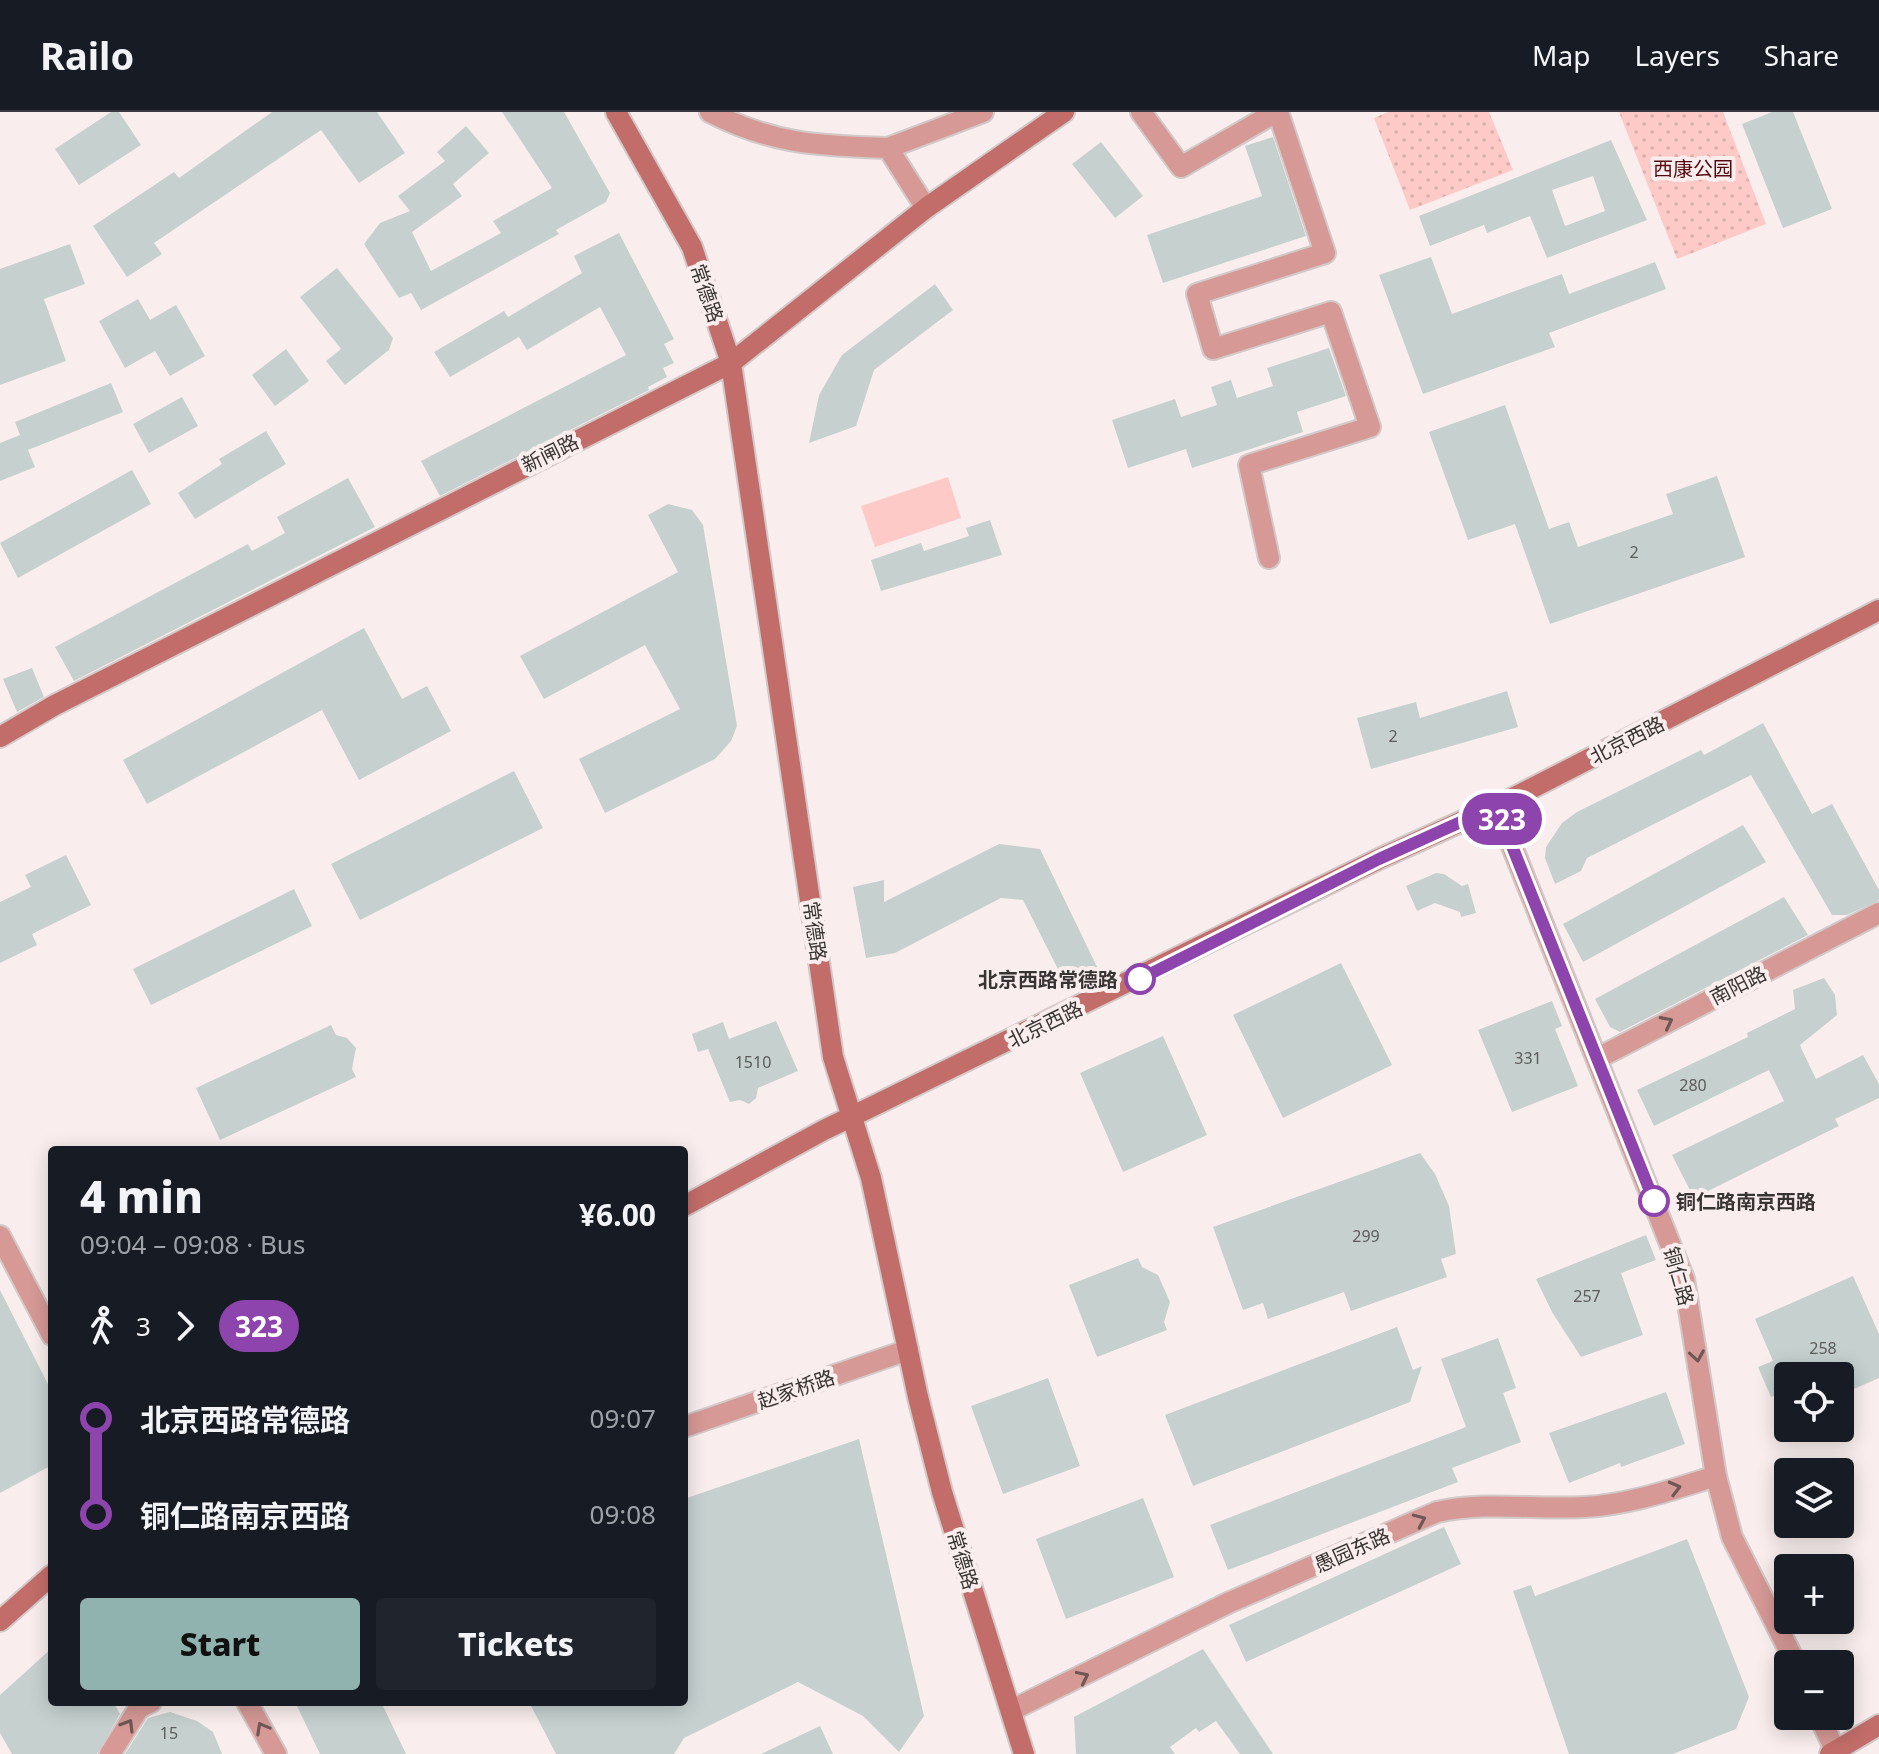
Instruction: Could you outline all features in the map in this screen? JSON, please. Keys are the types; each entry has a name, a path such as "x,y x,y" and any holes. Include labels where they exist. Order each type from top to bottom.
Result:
{"main road":[{"name":"常德路","path":"616,112 692,247 731,363 833,1057 871,1178 942,1492 1012,1710 1019,1752"},
{"name":"新闸路","path":"0,737 97,684 731,363 926,208 1064,112"},
{"name":"北京西路","path":"688,1204 852,1117 1496,806 1879,610"},
{"path":"0,1621 48,1579"},
{"path":"1834,1753 1879,1725"}],"street":[{"path":"710,112 740,127 804,145 888,148 983,112"},
{"path":"1141,112 1181,167 1277,112 1325,253 1197,294 1213,349 1331,312 1370,427 1249,465 1269,558"},
{"path":"888,148 926,208"},
{"name":"铜仁路","path":"1496,806 1684,1279 1716,1476 1732,1537 1789,1650"},
{"name":"南阳路","path":"1598,1058 1879,913"},
{"path":"0,1236 48,1327"},
{"name":"赵家桥路","path":"688,1426 908,1350"},
{"name":"愚园东路","path":"1012,1710 1228,1603 1437,1512 1470,1505 1596,1506 1716,1476"},
{"path":"110,1754 143,1706"},
{"path":"249,1706 276,1754"},
{"path":"1825,1730 1834,1753"}],"green space":[{"path":"1388,112 1489,112 1513,170 1410,210 1374,118"},
{"name":"西康公园","path":"1619,112 1723,112 1766,224 1677,259"},
{"path":"948,477 961,518 875,547 861,506"}],"building":[{"path":"111,112 119,112 141,145 79,185 55,149"},
{"path":"272,112 377,112 405,153 359,183 321,130 154,243 162,254 127,277 93,226 174,172 179,178"},
{"path":"502,112 564,112 610,193 606,202 556,230 559,234 421,310 411,293 399,298 364,244 380,223 410,211 398,196 445,161 437,152 466,126 489,153 453,184 462,196 412,232 431,271 501,233 493,221 552,188"},
{"path":"1772,112 1793,112 1832,209 1783,228 1742,124"},
{"path":"1273,137 1306,236 1163,283 1147,235 1262,196 1245,146"},
{"path":"1611,140 1647,220 1547,258 1530,216 1487,233 1484,225 1430,246 1419,216","holes":["1593,176 1605,211 1565,226 1552,190"]},
{"path":"1101,142 1143,196 1115,218 1072,164"},
{"path":"619,233 674,339 664,344 674,363 663,368 667,377 648,387 649,390 440,496 421,461 626,355 600,307 527,350 519,337 450,377 434,352 504,311 508,317 582,273 574,256"},
{"path":"70,244 85,284 44,299 66,361 0,385 0,269"},
{"path":"1431,257 1452,314 1562,274 1569,294 1655,262 1666,289 1549,333 1555,347 1423,394 1379,275"},
{"path":"337,268 393,338 389,350 345,385 326,361 341,349 300,297"},
{"path":"935,284 953,310 874,370 856,426 809,443 819,395 842,355"},
{"path":"138,299 150,320 176,305 205,356 170,376 155,351 125,368 99,321"},
{"path":"1329,348 1346,396 1297,412 1303,432 1192,468 1186,449 1128,468 1112,420 1175,399 1181,417 1217,405 1211,387 1231,380 1237,398 1273,386 1267,368"},
{"path":"286,349 309,381 275,406 252,375"},
{"path":"111,383 123,412 28,450 35,467 0,481 0,443 20,435 15,422"},
{"path":"182,397 198,426 149,453 133,424"},
{"path":"1505,405 1549,529 1569,522 1578,547 1673,514 1666,494 1717,476 1745,557 1550,624 1515,524 1468,540 1429,432"},
{"path":"266,431 286,464 195,519 178,493 222,464 219,459"},
{"path":"132,470 151,504 18,578 0,543"},
{"path":"348,478 375,527 74,681 55,647 248,544 252,551 285,533 277,517"},
{"path":"668,504 692,510 703,525 737,726 731,741 715,759 605,813 579,759 680,709 645,645 544,699 520,656 678,572 648,515"},
{"path":"990,520 1002,555 881,591 871,560 921,543 924,551 969,536 966,528"},
{"path":"364,628 402,699 427,686 451,731 359,780 322,710 147,804 123,760"},
{"path":"32,668 44,697 17,712 3,679"},
{"path":"1507,691 1518,727 1371,769 1357,718 1416,702 1420,718"},
{"path":"1763,723 1812,814 1832,804 1879,890 1879,900 1847,915 1832,915 1751,775 1587,858 1581,871 1555,884 1545,858 1546,847 1562,823 1577,812 1701,750 1704,755"},
{"path":"514,771 543,828 360,920 331,864"},
{"path":"1743,825 1766,862 1583,962 1563,924"},
{"path":"999,844 1040,849 1100,973 1068,989 1023,900 1001,898 895,953 866,958 853,887 884,880 884,902"},
{"path":"66,855 91,905 32,934 37,945 0,963 0,902 31,887 25,875"},
{"path":"1436,873 1444,874 1462,886 1468,884 1476,913 1461,917 1460,912 1435,903 1417,911 1406,886"},
{"path":"294,889 312,926 151,1005 133,969"},
{"path":"1784,897 1808,935 1620,1032 1610,1027 1595,999"},
{"path":"1341,963 1392,1065 1283,1118 1233,1015"},
{"path":"1824,978 1835,995 1837,1015 1800,1045 1802,1050 1816,1079 1863,1055 1879,1084 1879,1098 1835,1119 1839,1126 1694,1198 1672,1155 1784,1101 1769,1070 1654,1126 1637,1090 1748,1037 1747,1033 1795,1009 1793,990"},
{"path":"1552,1001 1562,1026 1555,1029 1578,1086 1512,1112 1478,1030"},
{"path":"776,1021 798,1071 758,1088 756,1098 749,1104 740,1100 730,1102 708,1049 698,1052 692,1034 723,1022 729,1039"},
{"path":"331,1025 336,1035 347,1038 356,1048 352,1069 356,1077 220,1140 196,1088"},
{"path":"1163,1036 1207,1135 1123,1172 1080,1073"},
{"path":"1420,1153 1435,1174 1449,1206 1456,1254 1441,1259 1447,1277 1351,1311 1344,1292 1268,1319 1263,1303 1243,1310 1213,1227"},
{"path":"1646,1235 1656,1260 1621,1273 1643,1335 1581,1357 1552,1312 1536,1279"},
{"path":"1138,1258 1142,1267 1158,1275 1170,1302 1164,1322 1167,1330 1097,1357 1069,1285"},
{"path":"1853,1276 1879,1334 1879,1378 1854,1389 1854,1362 1774,1362 1774,1396 1771,1397 1758,1367 1773,1361 1755,1319"},
{"path":"0,1290 48,1384 48,1467 0,1493"},
{"path":"1397,1327 1413,1370 1422,1366 1410,1402 1193,1486 1165,1415"},
{"path":"1498,1338 1516,1388 1503,1393 1521,1442 1452,1468 1458,1482 1228,1570 1210,1525 1466,1427 1441,1359"},
{"path":"1048,1378 1080,1466 1003,1494 971,1406"},
{"path":"1666,1392 1685,1444 1621,1467 1620,1463 1569,1483 1549,1433"},
{"path":"859,1439 924,1716 899,1752 863,1716 798,1682 684,1738 674,1754 556,1754 531,1706 688,1706 688,1498"},
{"path":"1143,1498 1174,1577 1066,1619 1036,1539"},
{"path":"1444,1527 1461,1564 1246,1662 1229,1625"},
{"path":"1687,1539 1749,1697 1736,1729 1673,1754 1569,1754 1513,1591 1531,1585 1535,1596"},
{"path":"1203,1649 1273,1754 1240,1754 1216,1721 1199,1732 1196,1728 1170,1747 1175,1754 1076,1754 1074,1717"},
{"path":"48,1652 48,1706 115,1706 120,1714 97,1754 12,1754 0,1733 0,1695"},
{"path":"297,1706 383,1706 406,1754 320,1754"},
{"path":"170,1712 197,1721 213,1732 222,1754 125,1754 148,1718"},
{"path":"820,1726 833,1754 761,1754"}],"bus line":[{"name":"323","path":"1140,979 1379,859 1496,806 1654,1201"}],"place":[{"name":"北京西路常德路","path":"1140,979"},
{"name":"铜仁路南京西路","path":"1654,1201"}]}
